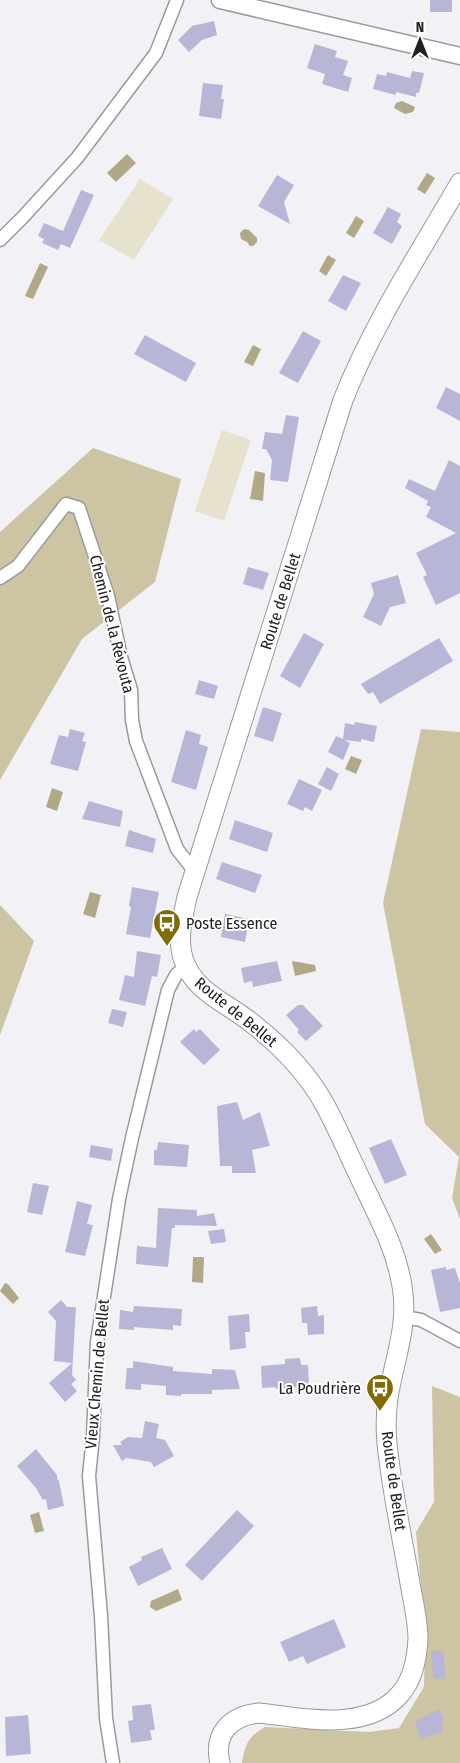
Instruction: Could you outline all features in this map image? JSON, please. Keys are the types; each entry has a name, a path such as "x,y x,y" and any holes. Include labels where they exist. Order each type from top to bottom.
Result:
{"main road":[{"name":"Route de Bellet","path":"220,1763 219,1746 221,1737 227,1726 236,1718 259,1713 336,1720 362,1716 390,1703 403,1691 410,1678 417,1654 418,1637 415,1611 389,1460 386,1432 388,1402 403,1333 404,1317 403,1287 392,1248 324,1103 308,1079 284,1051 251,1022 210,995 194,979 186,966 180,944 182,921 195,872 346,392 362,356 396,292 460,184"}],"street":[{"path":"0,240 77,158 156,53 178,0"},
{"path":"220,0 460,56"},
{"name":"Chemin de la Révouta","path":"0,578 18,566 66,504 79,508 108,596 121,657 131,690 132,720 136,741 177,849 195,872"},
{"name":"Vieux Chemin de Bellet","path":"113,1763 106,1718 101,1616 89,1476 93,1436 97,1342 119,1199 132,1138 168,990 176,975 186,966"},
{"path":"404,1317 421,1320 460,1340"}],"shaded area":[{"path":"402,101 415,107 413,112 405,114 394,108 396,103"},
{"path":"127,154 136,163 116,182 107,173"},
{"path":"427,173 435,178 425,194 417,189"},
{"path":"140,179 173,199 134,260 99,240"},
{"path":"356,216 364,221 354,238 346,233"},
{"path":"244,229 249,230 257,238 257,242 253,246 250,246 241,239 240,233"},
{"path":"328,255 336,260 326,276 319,271"},
{"path":"40,263 48,267 33,299 25,296"},
{"path":"253,345 261,349 253,366 244,362"},
{"path":"222,430 251,440 224,521 195,511"},
{"path":"93,448 181,479 155,582 82,639 0,780 0,532"},
{"path":"255,471 265,473 263,501 250,499"},
{"path":"421,729 460,732 460,1219 452,1198 459,1157 425,1124 383,903"},
{"path":"351,756 362,760 356,774 345,769"},
{"path":"52,788 63,792 57,811 46,807"},
{"path":"90,892 101,895 95,918 83,914"},
{"path":"0,905 34,941 0,1035"},
{"path":"292,961 315,965 316,971 295,976"},
{"path":"431,1234 442,1250 435,1254 424,1239"},
{"path":"193,1257 204,1257 203,1283 192,1282"},
{"path":"5,1283 8,1284 19,1298 13,1304 0,1291"},
{"path":"432,1386 460,1397 460,1763 242,1763 248,1742 265,1727 369,1732 399,1728 424,1687 425,1632 416,1532 434,1502"},
{"path":"39,1512 44,1531 35,1533 30,1515"},
{"path":"178,1589 182,1600 156,1611 150,1607 151,1601"}],"building":[{"path":"430,0 452,0 452,12 430,12"},
{"path":"214,21 217,35 202,40 189,52 178,40 192,26"},
{"path":"315,44 337,51 335,57 348,61 343,75 352,78 348,92 322,84 325,74 307,68"},
{"path":"412,71 424,73 419,93 416,93 416,97 396,92 396,95 373,89 377,74 386,76 387,72 410,78"},
{"path":"203,83 223,85 221,99 224,99 221,119 199,116"},
{"path":"277,175 294,185 284,202 290,224 258,206"},
{"path":"81,190 94,195 70,248 61,244 58,250 42,243 44,239 38,236 44,223 63,231"},
{"path":"388,207 401,214 397,222 402,226 392,244 373,233"},
{"path":"343,275 361,283 346,311 328,301"},
{"path":"303,331 321,341 298,383 279,373"},
{"path":"145,335 196,363 186,382 134,354"},
{"path":"446,387 460,394 460,421 436,408"},
{"path":"286,415 299,417 288,482 270,480 272,460 266,449 262,449 265,432 282,434"},
{"path":"449,460 460,466 460,593 436,605 423,577 427,575 416,553 456,533 426,517 431,507 426,505 428,501 405,488 409,479 435,491"},
{"path":"248,567 269,573 263,590 243,584"},
{"path":"398,575 406,603 390,607 381,626 363,617 374,594 371,583"},
{"path":"304,633 324,644 300,688 280,676"},
{"path":"439,638 453,661 380,704 373,692 368,694 361,684"},
{"path":"199,680 218,686 214,699 195,694"},
{"path":"263,707 282,713 273,742 254,736"},
{"path":"355,722 377,726 374,742 361,739 361,742 344,740 350,743 343,760 328,752 336,736 343,739 345,723 354,725"},
{"path":"70,729 85,733 82,741 86,742 78,771 50,764 59,735 68,737"},
{"path":"186,730 201,735 199,744 208,747 196,790 171,782"},
{"path":"327,767 339,774 331,791 318,784"},
{"path":"299,779 322,790 312,811 305,807 303,811 287,804"},
{"path":"89,801 123,811 120,827 82,819"},
{"path":"235,820 273,833 267,852 229,839"},
{"path":"129,830 156,839 153,853 125,846"},
{"path":"222,862 262,875 255,893 216,879"},
{"path":"132,887 159,892 150,938 126,934 131,907 129,906"},
{"path":"225,914 249,919 245,942 221,937"},
{"path":"137,951 161,955 157,977 152,976 145,1006 119,1000 125,975 134,977"},
{"path":"277,961 282,981 253,987 252,981 244,983 241,968"},
{"path":"298,1005 303,1005 323,1026 306,1041 297,1032 299,1030 286,1015"},
{"path":"112,1009 127,1012 123,1027 108,1023"},
{"path":"194,1029 196,1032 200,1029 220,1050 204,1065 180,1042"},
{"path":"237,1102 243,1120 260,1112 270,1146 252,1150 256,1173 232,1173 232,1166 220,1166 217,1106"},
{"path":"391,1139 407,1175 385,1184 369,1148"},
{"path":"158,1142 189,1145 187,1167 154,1165 154,1150 157,1150"},
{"path":"91,1145 113,1149 111,1161 89,1157"},
{"path":"33,1183 49,1186 42,1215 27,1212"},
{"path":"77,1201 92,1205 87,1224 93,1225 85,1256 65,1252"},
{"path":"158,1208 197,1210 197,1216 214,1213 217,1226 175,1225 175,1228 172,1228 168,1267 136,1264 137,1246 156,1248"},
{"path":"224,1229 226,1242 211,1244 208,1231"},
{"path":"446,1267 446,1270 455,1268 460,1283 460,1308 440,1312 431,1270"},
{"path":"61,1300 67,1307 76,1307 72,1375 76,1380 71,1384 77,1391 65,1402 49,1383 72,1363 54,1361 56,1321 48,1312"},
{"path":"134,1306 182,1309 181,1326 173,1325 173,1330 134,1327 134,1330 119,1329 120,1310 133,1312"},
{"path":"317,1306 318,1316 324,1315 324,1334 308,1335 307,1323 302,1323 301,1308"},
{"path":"249,1314 250,1332 245,1332 246,1348 230,1350 228,1316"},
{"path":"300,1358 301,1365 308,1365 309,1386 276,1389 275,1387 262,1388 261,1366 285,1364 285,1359"},
{"path":"133,1361 173,1367 173,1371 212,1374 212,1369 235,1370 240,1389 212,1390 212,1394 181,1394 181,1396 166,1395 166,1386 141,1384 141,1390 125,1389 127,1368 133,1368"},
{"path":"145,1421 159,1424 156,1438 165,1440 174,1456 154,1467 151,1462 126,1458 122,1461 113,1445 122,1445 120,1442 128,1437 142,1438"},
{"path":"36,1449 57,1475 64,1506 48,1510 46,1499 43,1500 36,1488 17,1466"},
{"path":"237,1510 254,1526 202,1581 185,1565"},
{"path":"162,1548 172,1569 138,1586 129,1567 142,1560 141,1557"},
{"path":"334,1619 346,1647 307,1664 303,1656 289,1662 280,1642"},
{"path":"431,1651 444,1651 445,1679 433,1678"},
{"path":"151,1704 155,1730 150,1730 152,1740 131,1743 128,1721 133,1720 132,1706"},
{"path":"439,1709 444,1722 441,1723 443,1731 421,1739 415,1723"},
{"path":"28,1715 31,1754 6,1756 5,1717"}],"place":[{"name":"Poste Essence","path":"167,947"},
{"name":"La Poudrière","path":"380,1412"}]}
